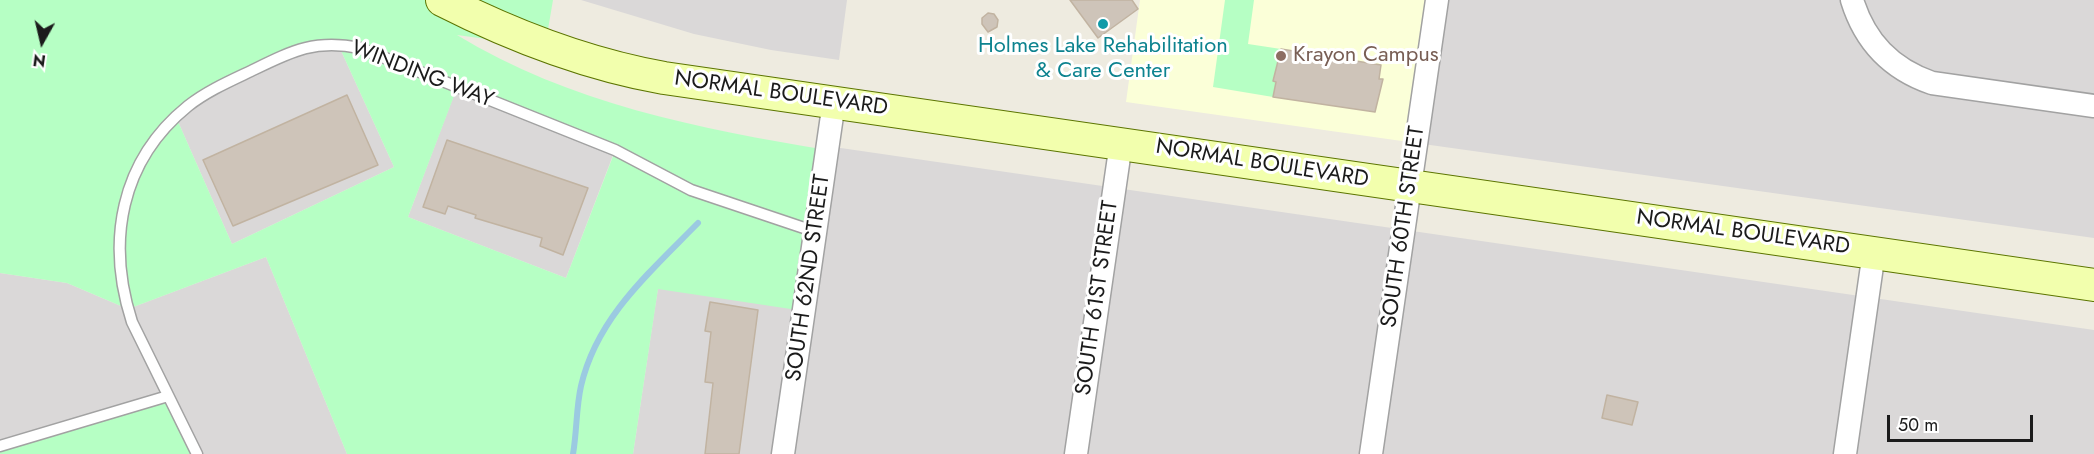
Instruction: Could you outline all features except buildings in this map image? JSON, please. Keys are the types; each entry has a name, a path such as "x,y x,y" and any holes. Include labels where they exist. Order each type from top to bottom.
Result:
{"main road":[{"name":"NORMAL BOULEVARD","path":"442,0 511,33 557,51 611,67 664,78 2094,285"}],"street":[{"name":"SOUTH 60TH STREET","path":"1371,454 1437,0"},
{"path":"1852,0 1869,40 1885,58 1915,77 1932,83 2094,106"},
{"name":"SOUTH 62ND STREET","path":"783,454 834,102"},
{"name":"SOUTH 61ST STREET","path":"1076,454 1121,143"},
{"path":"1845,454 1874,252"}],"lane":[{"name":"WINDING WAY","path":"197,454 132,322 118,268 118,238 123,207 133,178 153,144 188,106 213,89 273,60 315,44 338,44 360,48 615,150 691,190 816,232"},
{"path":"0,446 168,396"}],"shaded area":[{"path":"581,0 847,0 839,60 771,50 694,34"},
{"name":"Krayon Campus","path":"1140,0 1437,0 1416,143 1126,102"},
{"path":"1437,0 2094,0 2094,238 1416,143"},
{"path":"338,44 394,167 232,244 176,117 188,106 293,50"},
{"path":"457,87 615,150 566,278 408,217"},
{"path":"827,146 2094,330 2094,454 633,454 658,288"},
{"path":"266,257 347,454 197,454 0,446 0,273 67,283 128,309"}],"green space":[{"path":"0,0 553,0 545,47 457,35 500,59 589,96 731,133 827,150 804,311 658,289 633,454 347,454 266,257 128,309 67,283 0,273","holes":["315,44 338,44 394,167 232,244 176,117 213,89","457,88 615,151 566,278 408,217"]},
{"path":"1225,0 1254,0 1248,44 1281,49 1273,80 1276,82 1273,97 1213,87"},
{"path":"168,396 197,454 0,454 0,446"}],"waterway":[{"path":"573,454 581,386 599,338 612,317 644,278 698,223"}],"place":[{"name":"Holmes Lake Rehabilitation & Care Center","path":"1103,24"},
{"name":"Krayon Campus","path":"1281,56"}]}
